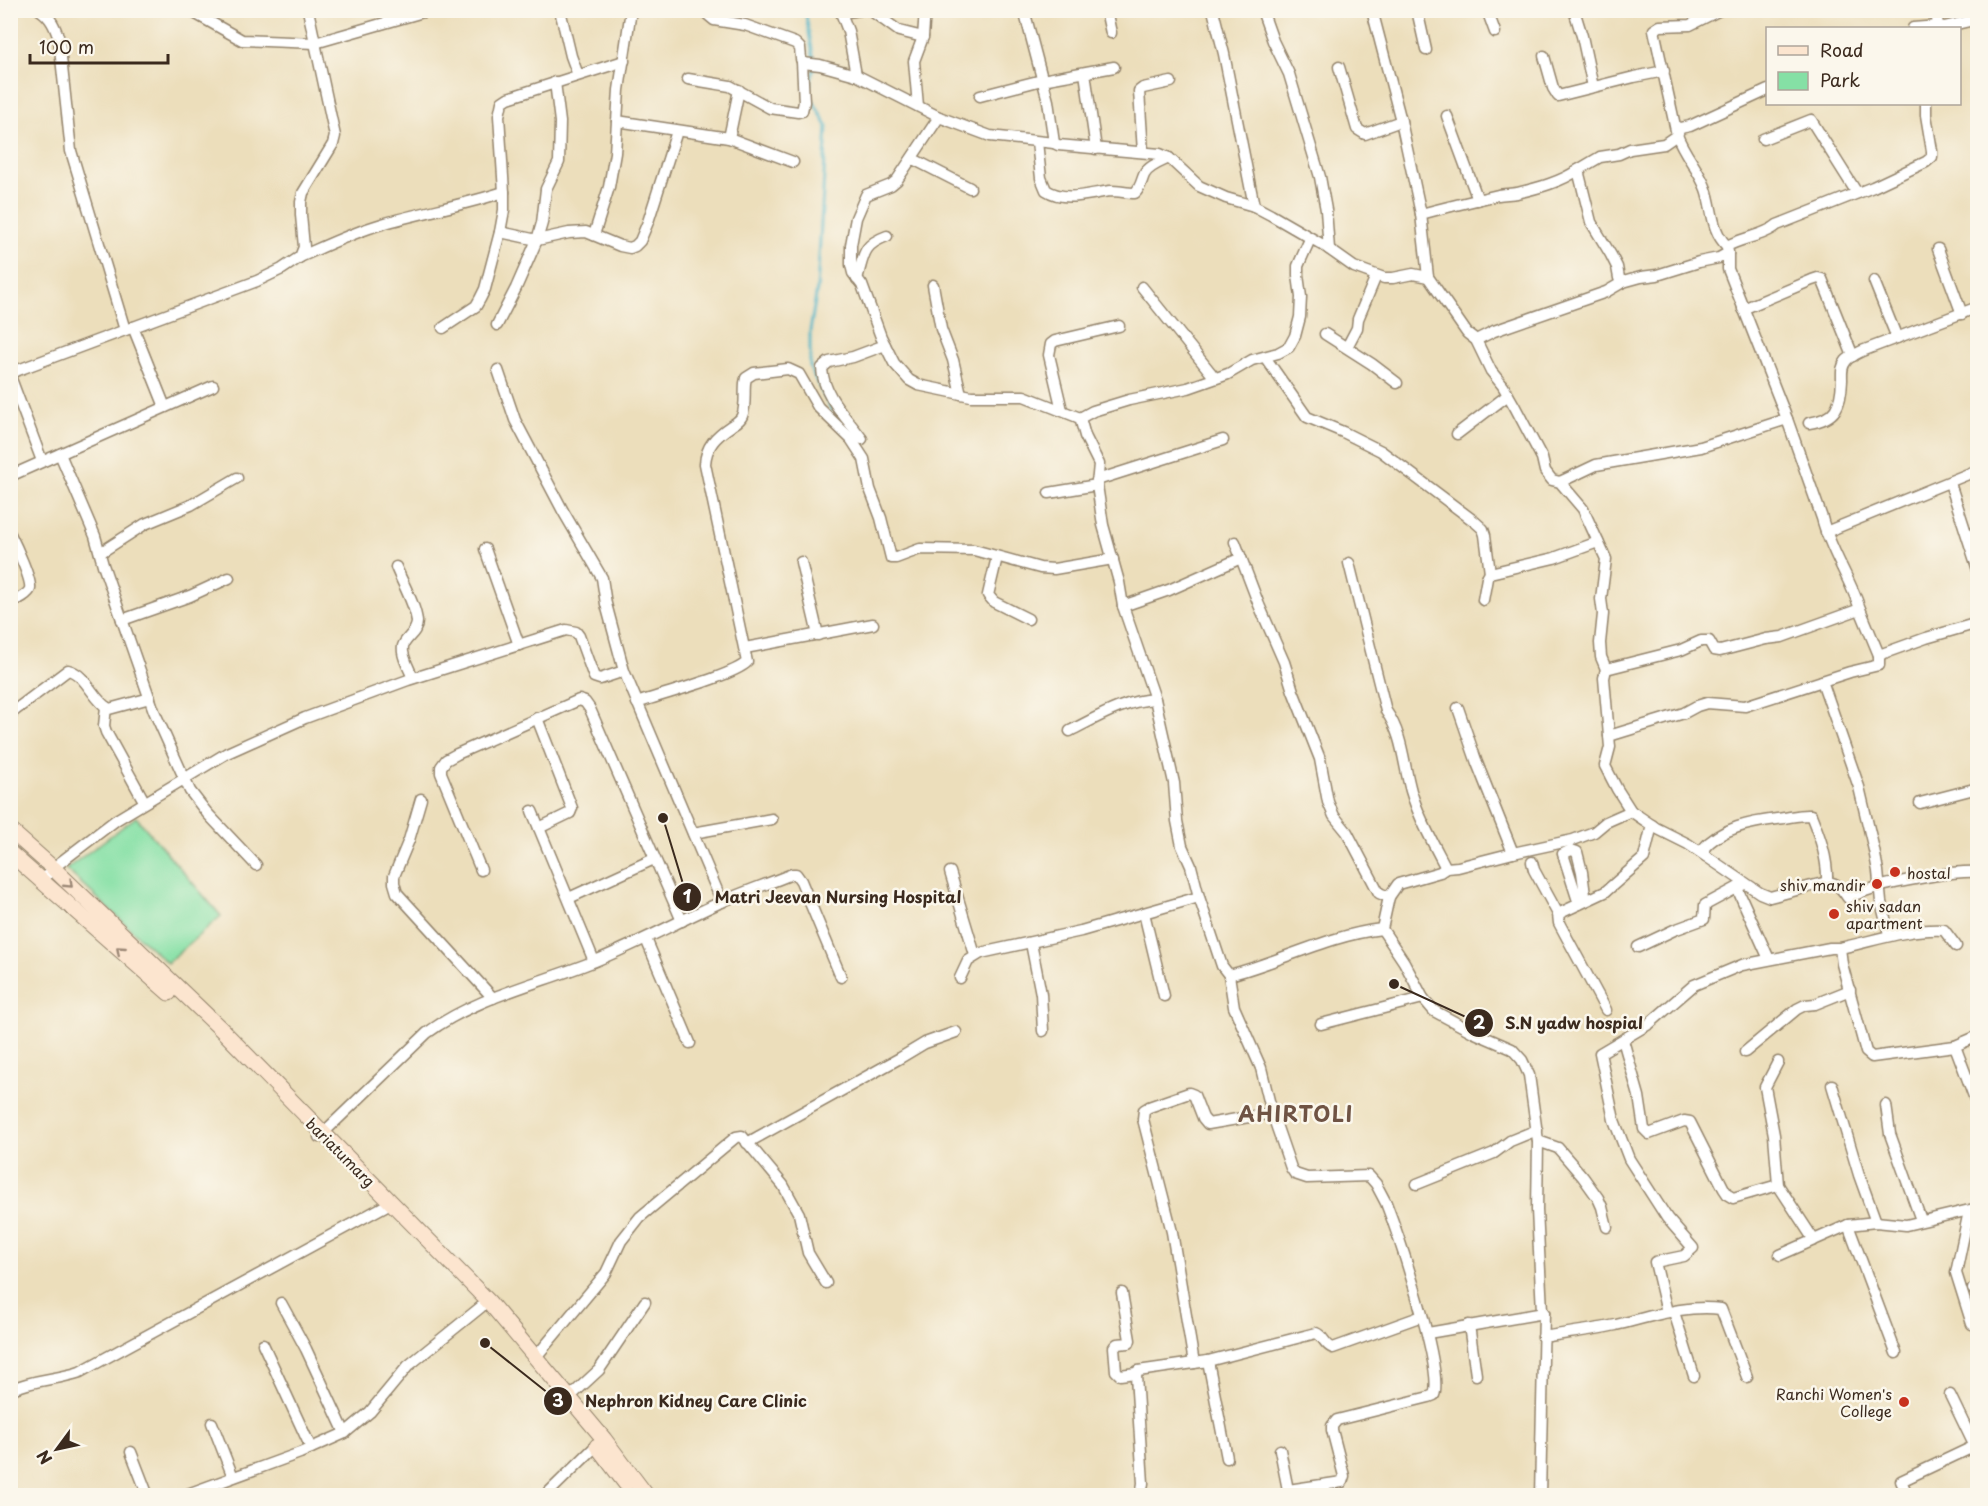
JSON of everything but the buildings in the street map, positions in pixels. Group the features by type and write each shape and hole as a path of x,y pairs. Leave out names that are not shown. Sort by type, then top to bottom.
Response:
{"main road":[{"name":"bariatumarg","path":"10,830 53,868 223,1031 619,1458 646,1496"},
{"name":"bariatumarg","path":"10,853 218,1036 489,1302 535,1358 596,1446 636,1496"}],"street":[{"path":"189,10 242,40 315,43 430,10"},
{"path":"300,256 304,247 301,208 303,193 333,144 335,136 308,10"},
{"path":"560,10 578,75"},
{"path":"594,235 609,187 615,153 631,10"},
{"path":"688,79 730,86 770,108 802,111 804,62 800,48 795,43 745,25 714,20 708,15 708,10"},
{"path":"856,75 848,31 841,12 860,10"},
{"path":"870,10 899,32 923,36"},
{"path":"918,105 914,61 923,36 925,10"},
{"path":"1024,10 1048,101 1054,143"},
{"path":"1106,10 1111,33"},
{"path":"1212,10 1224,54 1254,206"},
{"path":"1262,10 1273,41 1289,74 1320,177 1326,210 1329,249"},
{"path":"1372,10 1401,122 1421,214 1428,277 1467,333 1476,340 1491,371 1508,394 1542,458 1545,471 1552,480 1560,482 1583,509 1606,559 1601,599 1603,614 1600,643 1601,657 1606,669 1604,678 1610,747 1605,766 1631,811 1706,856 1741,886 1770,897 1827,882 1840,887 1848,898 1879,886 1959,871 1977,872"},
{"path":"1417,10 1426,50"},
{"path":"1487,10 1495,32"},
{"path":"1574,10 1593,87"},
{"path":"1609,736 1684,713 1707,703 1745,706 1880,665 1879,655 1855,595 1826,532 1787,419 1728,269 1727,250 1714,224 1706,190 1677,135 1654,30 1660,26 1690,25 1719,10"},
{"path":"1936,10 1938,27 1977,19"},
{"path":"44,12 55,25 59,39 67,123 74,167 129,328 165,406"},
{"path":"1544,56 1553,88 1558,96 1664,71"},
{"path":"443,328 471,310 480,299 500,232 504,192 500,106 508,98 624,62"},
{"path":"804,62 856,75 939,117 990,136 1160,154 1169,158 1199,186 1226,198 1254,206 1329,249 1354,267 1376,276 1393,278 1413,274 1428,277"},
{"path":"980,96 1042,80 1114,67"},
{"path":"1339,67 1357,129 1365,134 1401,122"},
{"path":"1085,73 1096,149"},
{"path":"497,325 537,240 542,223 546,189 559,162 560,122 555,82"},
{"path":"1143,152 1139,91 1143,88 1171,82"},
{"path":"729,138 739,90"},
{"path":"1421,214 1521,192 1568,177 1600,157 1619,154 1630,149 1664,144 1677,135 1680,128 1690,126 1766,90"},
{"path":"1476,340 1494,331 1606,292 1623,282 1719,258 1727,250 1761,232 1771,231 1777,225 1926,162 1932,157 1926,105"},
{"path":"1447,116 1478,200"},
{"path":"939,117 897,180 891,185 866,195 856,218 850,258 853,273 862,285 885,345 894,363 909,380 918,385 971,396 1024,396 1080,418"},
{"path":"1763,140 1811,120 1857,193"},
{"path":"617,121 729,138 794,162"},
{"path":"500,232 537,240 578,232 594,235 630,248 635,246 640,241 648,222 677,131"},
{"path":"1037,142 1041,175 1048,192 1067,197 1113,191 1135,192 1140,188 1144,176 1154,166 1169,158"},
{"path":"913,159 970,188"},
{"path":"1578,170 1591,222 1611,255 1619,278 1623,282"},
{"path":"42,461 10,374 257,281 282,269 300,256 353,234 504,192"},
{"path":"857,279 864,253 869,244 873,240 887,236"},
{"path":"1080,418 1093,411 1123,402 1188,388 1228,374 1252,360 1289,347 1295,336 1301,307 1298,266 1310,239"},
{"path":"1938,249 1962,314"},
{"path":"1347,347 1357,328 1358,319 1376,276"},
{"path":"1743,309 1818,278 1822,279 1853,356"},
{"path":"1874,281 1898,338"},
{"path":"933,285 941,329 953,360 961,394"},
{"path":"1142,287 1215,378"},
{"path":"1809,423 1821,421 1836,411 1841,394 1842,368 1847,359 1977,307"},
{"path":"1062,410 1049,355 1051,344 1055,341 1119,326"},
{"path":"1325,334 1397,383"},
{"path":"862,439 832,398 825,384 822,368 829,362 853,357 885,345"},
{"path":"1265,357 1307,417 1343,432 1381,452 1483,529 1490,573 1483,600"},
{"path":"498,370 514,420 602,579 606,604 624,671 722,902"},
{"path":"637,703 742,666 747,662 712,505 705,457 716,438 743,415 746,378 754,373 794,370 799,374 818,407 856,446 868,468 870,489 881,518 891,558 926,548 974,550 1040,568 1054,569 1113,559"},
{"path":"10,476 213,386"},
{"path":"1457,434 1508,394"},
{"path":"1080,418 1085,436 1099,464 1097,482 1104,532 1113,559 1123,606 1155,699 1174,783 1177,821 1182,846 1191,866 1222,966 1229,975 1234,1006 1261,1068 1272,1113 1291,1167 1295,1174 1307,1178 1363,1175 1369,1176 1376,1184 1391,1215 1428,1333 1436,1383 1434,1395 1337,1420 1332,1426 1344,1476 1342,1482 1289,1493 1280,1450"},
{"path":"1560,482 1596,465 1701,447 1787,419"},
{"path":"1049,493 1097,482 1223,440"},
{"path":"60,454 95,536 102,565 150,698 190,791 199,804 255,865"},
{"path":"1826,532 1977,470"},
{"path":"100,553 145,524 191,505 237,478"},
{"path":"1950,483 1977,570"},
{"path":"10,534 24,565 30,588 28,592 10,603"},
{"path":"1235,542 1284,662 1295,697 1320,759 1328,802 1334,816 1347,832 1379,893 1389,897"},
{"path":"1490,573 1554,558 1598,542"},
{"path":"485,549 519,645"},
{"path":"997,557 988,595 994,602 1028,619"},
{"path":"1123,606 1169,590 1241,558"},
{"path":"801,562 818,635"},
{"path":"1349,563 1386,711 1398,731 1417,808 1446,868"},
{"path":"396,567 417,622 414,633 403,647 403,653 413,678"},
{"path":"122,620 190,596 229,578"},
{"path":"1606,669 1681,650 1701,641 1709,642 1714,650 1720,651 1782,637 1860,609"},
{"path":"1879,655 1977,623"},
{"path":"745,648 873,624"},
{"path":"42,881 53,868 116,820 227,753 295,723 413,678 566,630 576,632 594,677 600,679 624,671"},
{"path":"10,714 68,670 78,675 106,707 112,709 150,698"},
{"path":"1822,681 1859,787 1874,850 1881,902 1889,934"},
{"path":"1070,731 1121,705 1155,699"},
{"path":"481,870 441,773 441,767 446,760 457,753 579,700 585,702 590,709 682,921"},
{"path":"106,707 104,726 106,732 144,801"},
{"path":"1458,708 1513,853"},
{"path":"537,718 572,808 570,813 539,828"},
{"path":"1920,803 1977,788"},
{"path":"421,799 393,883 397,893 493,998"},
{"path":"1540,1496 1544,1313 1538,1251 1538,1136 1529,1075 1522,1060 1512,1049 1475,1033 1434,1011 1423,998 1404,962 1382,930 1389,897 1398,884 1440,872 1446,868 1573,840 1594,832 1605,822 1631,811"},
{"path":"532,812 594,961"},
{"path":"1706,856 1703,849 1706,846 1724,834 1748,823 1801,814 1811,815 1823,848 1827,882"},
{"path":"693,833 772,819"},
{"path":"1558,914 1605,892 1644,858 1652,825"},
{"path":"569,898 654,859"},
{"path":"1532,862 1558,914 1559,923 1606,1010"},
{"path":"950,872 975,956"},
{"path":"320,1136 427,1033 446,1019 493,998 594,961 722,902 792,874 796,874 801,881 841,977"},
{"path":"1638,947 1674,930 1704,920 1705,904 1741,886"},
{"path":"1741,886 1769,959"},
{"path":"960,978 969,961 975,956 1081,931 1199,897"},
{"path":"1144,913 1164,996"},
{"path":"1694,1376 1655,1262 1683,1256 1693,1248 1667,1218 1629,1159 1620,1140 1608,1098 1599,1053 1649,1024 1694,985 1742,965 1840,948 1889,934 1933,929 1944,930 1956,946"},
{"path":"1229,975 1366,931 1382,930"},
{"path":"646,939 690,1043"},
{"path":"1031,943 1041,994 1042,1031"},
{"path":"1840,948 1842,964 1866,1052 1872,1057 1955,1046 1977,1036"},
{"path":"1745,1052 1802,1006 1815,1004 1850,990"},
{"path":"1321,1024 1423,998"},
{"path":"747,1143 925,1043 956,1032"},
{"path":"1623,1040 1637,1088 1644,1129 1649,1134 1684,1121 1690,1122 1724,1189 1733,1198 1778,1185"},
{"path":"1955,1046 1977,1107"},
{"path":"1778,1062 1765,1087 1774,1135 1778,1185 1814,1240"},
{"path":"1832,1085 1859,1176 1876,1222"},
{"path":"1194,1363 1172,1232 1143,1119 1144,1110 1189,1093 1194,1095 1203,1118 1208,1124 1272,1113"},
{"path":"1886,1105 1890,1134 1921,1220"},
{"path":"535,1358 606,1273 621,1241 640,1217 736,1137 742,1136 783,1185 799,1214 808,1253 826,1283"},
{"path":"1417,1184 1494,1152 1510,1141 1538,1136 1558,1148 1583,1177 1598,1198 1607,1227"},
{"path":"10,1390 25,1383 53,1380 80,1372 385,1206"},
{"path":"1780,1255 1848,1225 1876,1222 1906,1225 1973,1210 1956,1273 1972,1324"},
{"path":"1848,1225 1896,1353"},
{"path":"1122,1293 1130,1340 1127,1344 1117,1344 1114,1347 1116,1371 1120,1375 1208,1361 1316,1333 1329,1347 1337,1347 1422,1316"},
{"path":"565,1401 599,1370 645,1302"},
{"path":"281,1303 306,1349 345,1433"},
{"path":"1543,1336 1707,1307 1721,1310 1746,1377"},
{"path":"182,1496 345,1433 370,1412 408,1366 481,1308"},
{"path":"1428,1333 1544,1313"},
{"path":"1469,1325 1476,1375"},
{"path":"263,1344 311,1448"},
{"path":"1208,1361 1227,1458"},
{"path":"1136,1373 1143,1483 1141,1496"},
{"path":"1908,1496 1901,1480 1976,1449 1950,1395"},
{"path":"212,1422 233,1477"},
{"path":"545,1496 596,1446"},
{"path":"131,1452 148,1496"}],"green space":[{"path":"136,817 221,916 167,963 66,869"}],"waterway":[{"path":"805,10 814,61"},
{"path":"814,68 808,92 827,126 817,289 810,331 810,368 832,411"}],"place":[{"name":"Matri Jeevan Nursing Hospital","path":"663,818"},
{"name":"hostal","path":"1895,872"},
{"name":"shiv mandir","path":"1877,884"},
{"name":"shiv sadan apartment","path":"1834,914"},
{"name":"S.N yadw hospial","path":"1394,984"},
{"name":"Nephron Kidney Care Clinic","path":"485,1343"},
{"name":"Ranchi Women's College","path":"1904,1402"}],"district":[{"name":"AHIRTOLI","path":"1296,1113"}]}
